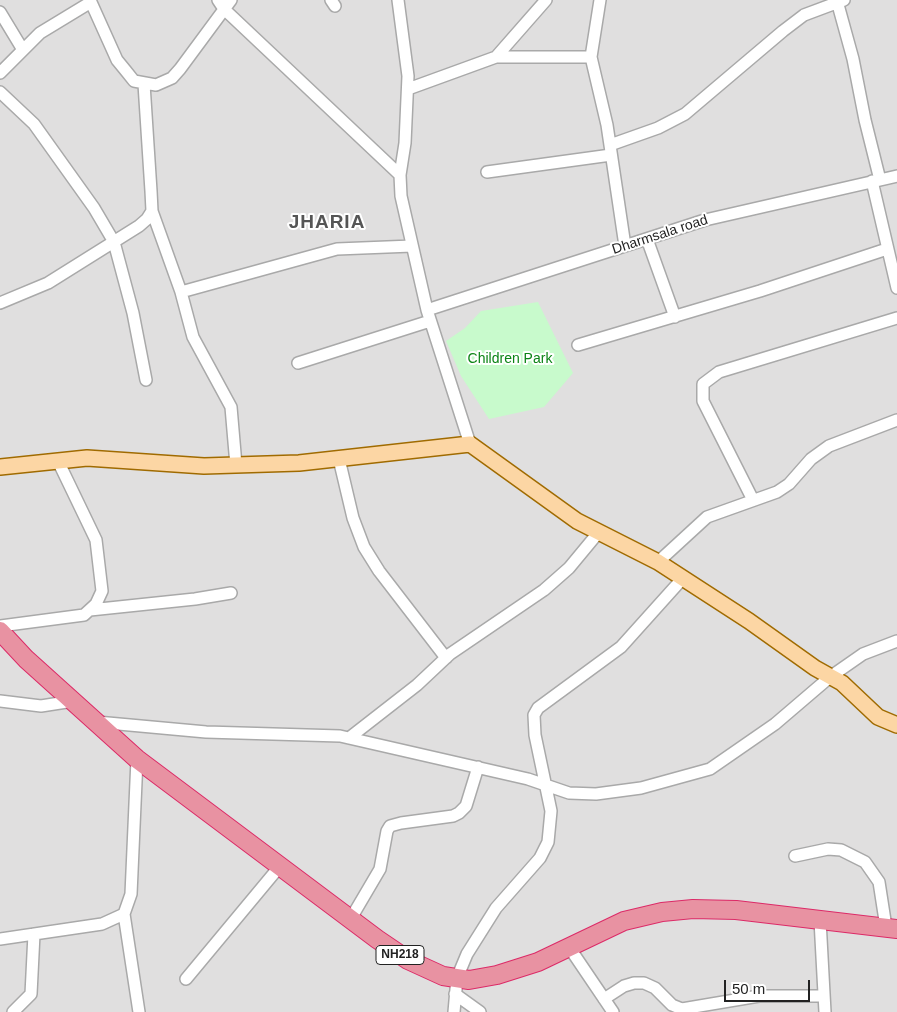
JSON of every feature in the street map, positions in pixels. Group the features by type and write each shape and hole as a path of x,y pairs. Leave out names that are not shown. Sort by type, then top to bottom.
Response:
{"highway":[{"name":"NH218","path":"0,631 26,659 137,759 350,920 408,960 443,976 456,986 469,980 497,975 538,962 624,921 662,912 693,909 736,910 891,928"}],"main road":[{"path":"0,467 88,458 204,466 236,465 339,459 470,444 577,522 658,562 854,692 878,717 897,725"}],"street":[{"path":"398,0 407,67 408,90 405,143 400,175 401,196 429,316 470,444"},
{"path":"496,57 546,0"},
{"path":"600,0 591,57 611,150 625,246"},
{"path":"0,73 40,33 91,1 118,60 134,81 156,85 172,78 225,3 400,175"},
{"path":"487,172 611,150 658,128 684,114 783,30 804,15 833,2 853,59 897,288"},
{"path":"0,12 23,50"},
{"path":"408,90 496,57 591,57"},
{"path":"144,84 149,130 152,211 181,292 193,337 231,407 236,465"},
{"path":"0,92 34,124 94,208 114,242 132,312 146,380"},
{"name":"Dharmsala road","path":"298,363 625,246 704,220 897,176"},
{"path":"0,303 48,283 139,226 152,211"},
{"path":"647,239 675,317"},
{"path":"181,292 337,249 412,246"},
{"path":"578,345 675,317 888,249"},
{"path":"753,500 702,401 703,384 719,372 897,318"},
{"path":"658,562 707,517 777,492 789,484 811,459 829,446 897,420"},
{"path":"339,459 353,518 364,547 379,571 446,658"},
{"path":"58,461 92,527 99,554 102,591 90,610"},
{"path":"349,738 417,685 446,658 544,590 569,568 598,533"},
{"path":"454,1012 456,986 466,954 496,908 545,850 551,825 551,811 544,784 534,715 538,708 621,648 683,578"},
{"path":"0,626 73,618 90,610 195,599 231,593"},
{"path":"96,722 206,732 315,734 349,738 478,766 569,792 596,794 641,788 710,769 775,724 830,677 863,654 897,641"},
{"path":"0,702 41,706 73,702"},
{"path":"137,759 131,894 124,914 139,1012"},
{"path":"350,920 380,869 387,832 390,826 453,816 459,813 466,806 478,766"},
{"path":"795,856 828,849 841,850 865,862 879,882 891,928"},
{"path":"186,979 280,866"},
{"path":"0,939 102,924 124,914"},
{"path":"820,920 825,1012"},
{"path":"12,1012 31,994 34,934"},
{"path":"569,947 613,1012"},
{"path":"604,999 624,986 634,983 644,983 655,988 672,1005 682,1009 758,996 824,996"},
{"path":"456,986 480,1012"}],"shaded area":[{"path":"0,0 897,0 897,1012 0,1012"}],"green space":[{"name":"Children Park","path":"538,302 573,373 544,407 489,419 461,376 446,341 465,328 481,311"}],"district":[{"name":"JHARIA","path":"327,223"}]}
